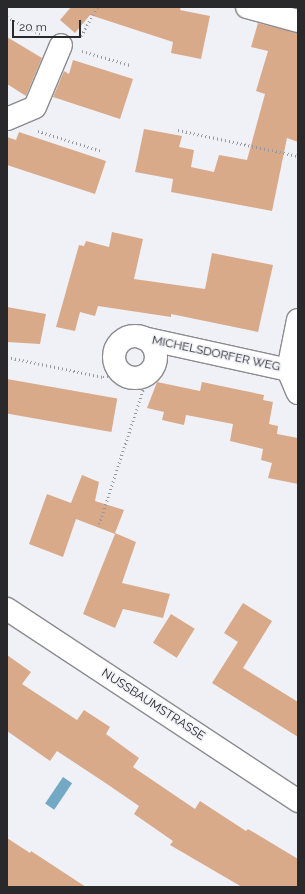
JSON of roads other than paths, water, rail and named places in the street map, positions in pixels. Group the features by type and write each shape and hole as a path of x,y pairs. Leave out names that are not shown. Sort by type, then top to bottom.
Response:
{"street":[{"path":"247,7 298,21"},
{"path":"13,117 35,107 68,47"},
{"path":"288,370 298,320"},
{"path":"143,338 155,352 155,364 139,376 118,370 115,350 124,340 143,338"},
{"name":"MICHELSDORFER WEG","path":"143,338 288,370 298,393"},
{"name":"NUSSBAUMSTRASSE","path":"7,609 298,801"}],"water":[{"path":"63,777 72,783 54,810 45,804"}]}
